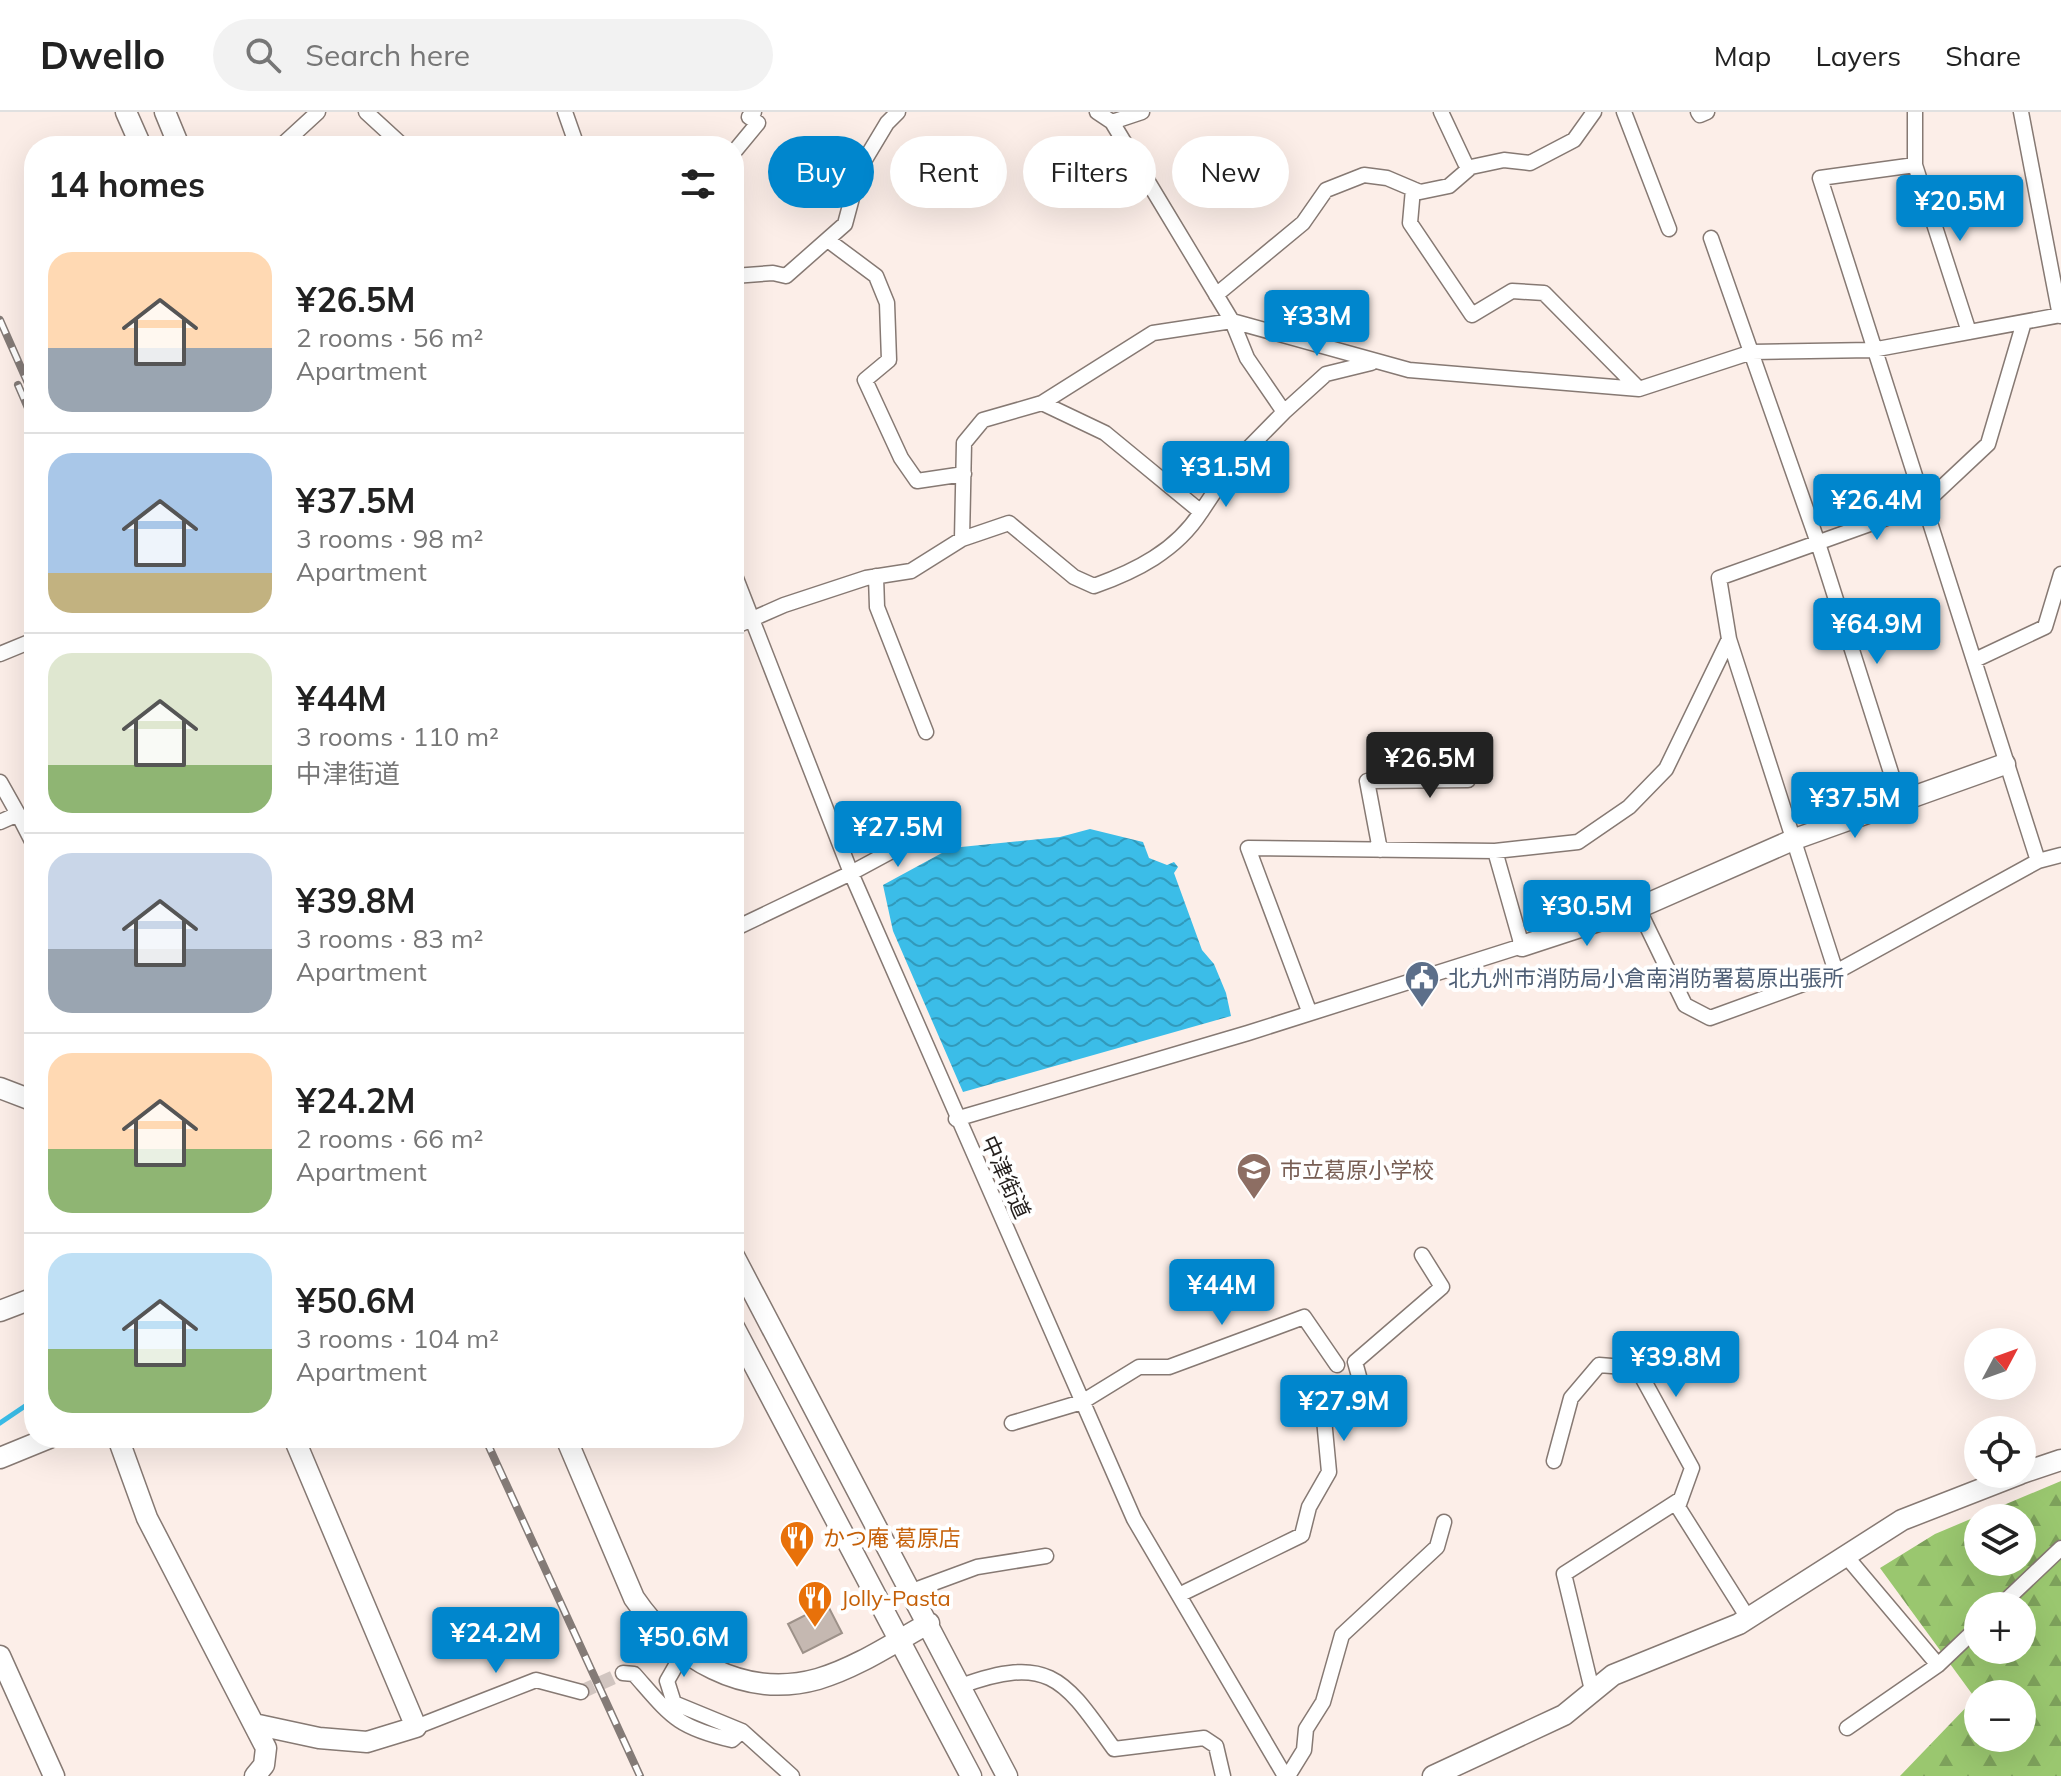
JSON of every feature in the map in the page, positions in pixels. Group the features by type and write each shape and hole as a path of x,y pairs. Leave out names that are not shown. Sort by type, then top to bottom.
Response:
{"street":[{"path":"126,112 137,136"},
{"path":"165,112 175,136"},
{"path":"292,136 318,112"},
{"path":"366,112 392,136"},
{"path":"565,112 573,136"},
{"path":"744,140 758,123 749,117 754,112"},
{"path":"744,275 773,273 786,276 829,241 845,224 860,168 887,123 898,112"},
{"path":"1097,112 1112,122 1232,321 1247,358 1284,412"},
{"path":"1112,122 1142,112"},
{"path":"1441,112 1465,163"},
{"path":"1216,295 1303,223 1326,190 1364,175 1387,178 1420,192 1449,186 1471,167 1504,160 1530,163 1574,140 1594,112"},
{"path":"1624,112 1669,229"},
{"path":"1698,112 1700,115 1707,112"},
{"path":"1915,112 1915,165 1969,332"},
{"path":"962,539 964,443 983,420 1042,403 1153,333 1232,321 1409,370 1639,389 1752,352 1872,350 2060,316 2021,112"},
{"path":"1915,165 1820,178 1872,350 2038,861"},
{"path":"1413,189 1410,223 1472,315 1512,291 1544,293 1639,389"},
{"path":"1711,238 1818,543 1900,801"},
{"path":"829,241 876,276 887,303 889,360 865,380 901,458 917,481 964,474"},
{"path":"1836,972 1729,639 1719,578 1923,505 1988,444 2024,322"},
{"path":"744,622 784,605 876,576 911,571 962,539 1009,523 1074,577 1094,586 1149,564 1192,527 1233,464 1326,374 1379,362"},
{"path":"1042,403 1105,433 1201,512"},
{"path":"1975,660 2045,627 2061,574"},
{"path":"876,576 877,607 926,732"},
{"name":"中津街道","path":"744,600 851,873 956,1119 1134,1519 1286,1776"},
{"path":"1309,1011 1248,848 1495,851 1578,842 1629,807 1666,769 1729,639"},
{"path":"0,654 24,644"},
{"path":"1380,850 1367,781 1468,780 1465,763"},
{"path":"956,1119 1248,1033 1638,908 1795,839 2005,764"},
{"path":"0,782 24,826"},
{"path":"0,822 18,814"},
{"path":"744,924 851,873 927,832"},
{"path":"1495,851 1522,946"},
{"path":"1638,908 1685,1005 1710,1018 1836,972 2038,861 2061,855"},
{"path":"0,1088 24,1097"},
{"path":"1179,1595 1302,1535 1309,1507 1329,1472 1324,1419 1335,1401 1360,1380 1355,1362 1442,1287 1422,1255"},
{"path":"744,1275 1007,1776"},
{"path":"0,1311 24,1302"},
{"path":"1012,1423 1082,1402 1139,1367 1169,1367 1304,1317 1337,1365"},
{"path":"744,1346 971,1776"},
{"path":"1554,1461 1571,1398 1599,1365 1637,1368 1692,1468 1678,1507 1748,1618"},
{"path":"0,1458 24,1448"},
{"path":"122,1448 147,1518 266,1748 266,1758 255,1776"},
{"path":"298,1448 416,1727"},
{"path":"570,1448 634,1598 650,1621 683,1653 713,1670 745,1682 781,1685 817,1679 861,1662 929,1623"},
{"path":"2036,1469 2061,1460"},
{"path":"1433,1776 1564,1715 1613,1675 1748,1618 1902,1520 1985,1488"},
{"path":"1592,1690 1564,1574 1681,1499"},
{"path":"1286,1776 1304,1750 1306,1729 1323,1702 1342,1635 1437,1547 1444,1522"},
{"path":"2015,1592 2061,1548"},
{"path":"912,1591 977,1567 1046,1556"},
{"path":"1846,1556 1938,1665"},
{"path":"1847,1728 1938,1665 1964,1640"},
{"path":"683,1653 667,1681 674,1703 742,1731 792,1776"},
{"path":"0,1656 54,1776"},
{"path":"623,1673 634,1674 664,1710 694,1731 732,1740 742,1731"},
{"path":"961,1686 990,1675 1037,1673 1070,1689 1114,1749 1204,1738 1216,1746 1223,1776"},
{"path":"254,1724 319,1738 367,1742 416,1727 536,1680 581,1692"}],"green space":[{"path":"2061,1481 2061,1776 1900,1776 1964,1709 1964,1752 2036,1752 2036,1680 1964,1680 1964,1683 1880,1568 1935,1534 1964,1522 1964,1576 2036,1576 2036,1504 2006,1504"}],"water":[{"path":"1090,829 1143,842 1149,858 1167,865 1174,862 1178,867 1174,873 1202,950 1214,964 1226,993 1231,1016 963,1092 893,931 883,885 951,848 1060,837"}],"building":[{"name":"Jolly-Pasta","path":"827,1604 842,1633 803,1653 788,1624"}],"waterway":[{"path":"0,1423 24,1407"}],"tunnel":[{"path":"581,1692 623,1673"}],"railway":[{"path":"0,320 24,374"},
{"path":"18,385 24,399"},
{"path":"490,1448 640,1776"}],"place":[{"name":"北九州市消防局小倉南消防署葛原出張所","path":"1422,1009"},
{"name":"市立葛原小学校","path":"1254,1201"},
{"name":"かつ庵 葛原店","path":"797,1569"},
{"name":"Jolly-Pasta","path":"815,1629"}]}
